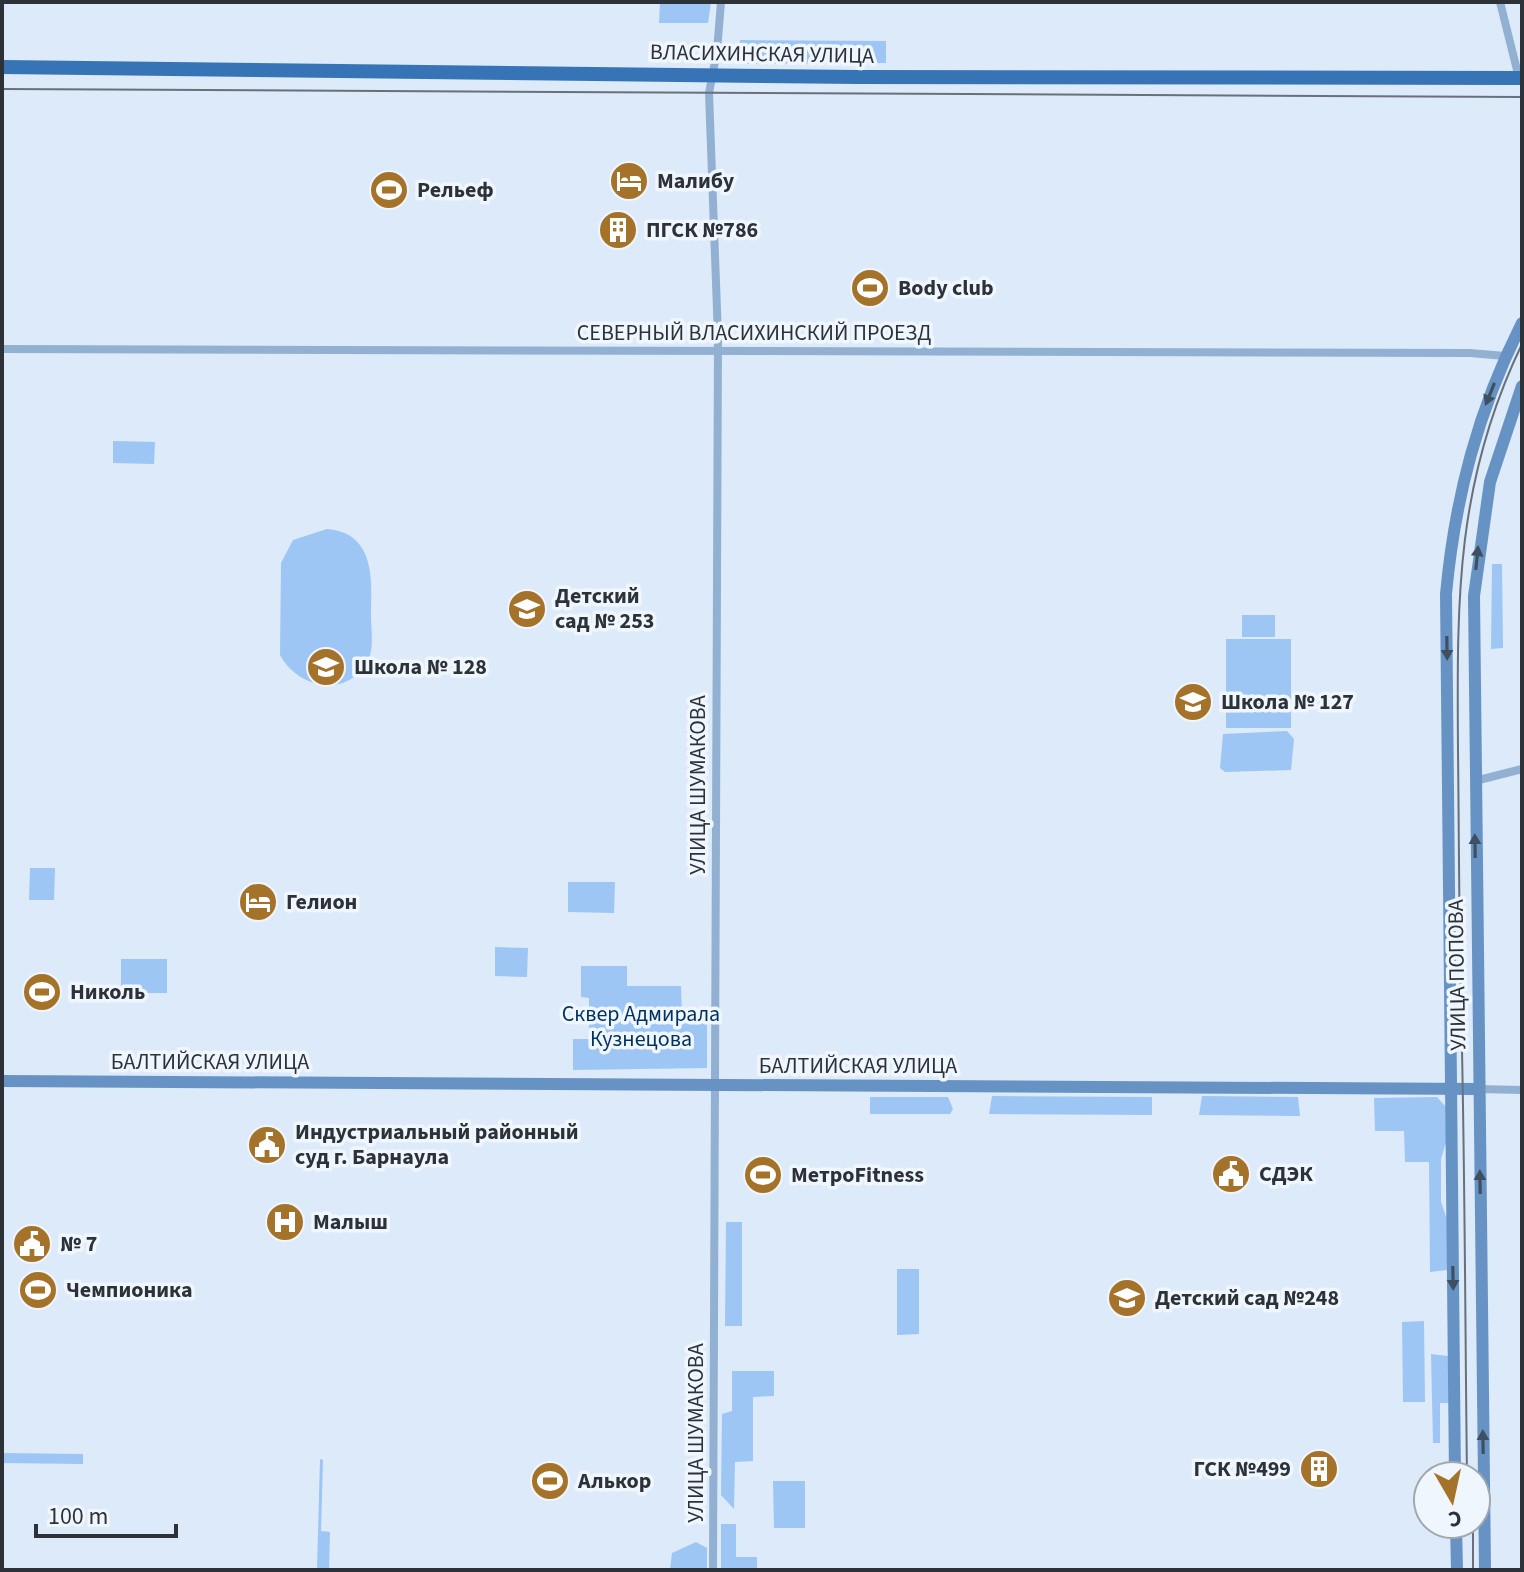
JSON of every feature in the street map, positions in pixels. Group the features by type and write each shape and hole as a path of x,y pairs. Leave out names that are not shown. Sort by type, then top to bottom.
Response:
{"highway":[{"name":"ВЛАСИХИНСКАЯ УЛИЦА","path":"2,67 713,75 1521,78"}],"main road":[{"name":"УЛИЦА ПОПОВА","path":"1455,1460 1446,594 1455,513 1476,428 1522,323"},
{"name":"УЛИЦА ПОПОВА","path":"1485,1570 1474,781 1477,560 1490,482 1522,386"},
{"path":"1450,1009 1478,1008"},
{"name":"БАЛТИЙСКАЯ УЛИЦА","path":"2,1081 1478,1089"},
{"path":"1456,1540 1457,1570"}],"street":[{"name":"УЛИЦА ШУМАКОВА","path":"713,1570 717,351 709,93 721,2"},
{"path":"1500,2 1521,78"},
{"name":"СЕВЕРНЫЙ ВЛАСИХИНСКИЙ ПРОЕЗД","path":"2,349 1470,353 1505,356"},
{"path":"1474,781 1522,769"},
{"name":"БАЛТИЙСКАЯ УЛИЦА","path":"1478,1089 1522,1090"}],"green space":[{"path":"660,2 711,2 708,23 659,23"},
{"path":"740,40 886,41 886,63 740,64"},
{"path":"113,441 155,442 154,464 113,463"},
{"path":"327,529 343,532 354,539 367,560 372,643 369,658 350,680 324,685 299,676 280,655 281,563 293,540"},
{"path":"1492,564 1502,564 1503,648 1491,649"},
{"path":"1242,615 1275,615 1275,637 1242,637"},
{"path":"1226,639 1291,639 1291,728 1226,728"},
{"path":"1287,731 1294,739 1291,770 1225,772 1220,768 1223,734"},
{"path":"30,868 55,868 54,900 29,900"},
{"path":"568,882 615,882 614,913 568,912"},
{"path":"495,947 528,948 527,977 495,976"},
{"path":"121,959 167,959 167,993 121,993"},
{"name":"Сквер Адмирала Кузнецова","path":"581,966 627,966 627,986 681,986 682,1017 707,1017 707,1068 573,1070 573,1039 589,1039 589,998 581,997"},
{"path":"992,1096 1152,1097 1152,1115 989,1114"},
{"path":"1202,1096 1298,1097 1300,1116 1199,1115"},
{"path":"870,1097 948,1097 953,1109 950,1114 870,1114"},
{"path":"1437,1097 1446,1107 1447,1139 1441,1159 1441,1202 1448,1222 1447,1270 1430,1272 1429,1162 1405,1162 1404,1131 1375,1131 1374,1098"},
{"path":"726,1222 742,1222 742,1326 725,1326"},
{"path":"897,1269 919,1269 919,1334 897,1335"},
{"path":"1424,1321 1425,1402 1403,1402 1402,1322"},
{"path":"1431,1354 1448,1356 1450,1403 1440,1403 1440,1443 1433,1443"},
{"path":"732,1371 774,1371 774,1396 753,1397 753,1461 735,1462 734,1509 721,1495 722,1414 732,1411"},
{"path":"2,1453 83,1454 83,1464 2,1463"},
{"path":"320,1459 323,1460 321,1531 330,1532 329,1570 317,1570"},
{"path":"773,1481 805,1481 805,1528 774,1528"},
{"path":"721,1524 736,1524 736,1557 757,1557 757,1570 721,1570"},
{"path":"696,1542 707,1548 707,1570 670,1570 672,1553"}],"tram line":[{"path":"2,89 1522,97"},
{"path":"1467,1460 1458,751 1460,593 1464,543 1484,445 1500,395 1522,344"},
{"path":"1473,1540 1473,1570"}],"place":[{"name":"Малибу","path":"629,181"},
{"name":"Рельеф","path":"389,190"},
{"name":"ПГСК №786","path":"618,230"},
{"name":"Body club","path":"870,288"},
{"name":"Детский сад № 253","path":"527,609"},
{"name":"Школа № 128","path":"326,667"},
{"name":"Школа № 127","path":"1193,702"},
{"name":"Гелион","path":"258,902"},
{"name":"Николь","path":"42,992"},
{"name":"Индустриальный районный суд г. Барнаула","path":"267,1145"},
{"name":"СДЭК","path":"1231,1174"},
{"name":"МетроFitness","path":"763,1175"},
{"name":"Малыш","path":"285,1222"},
{"name":"№ 7","path":"32,1244"},
{"name":"Чемпионика","path":"38,1290"},
{"name":"Детский сад №248","path":"1127,1298"},
{"name":"ГСК №499","path":"1319,1469"},
{"name":"Алькор","path":"550,1481"}]}
